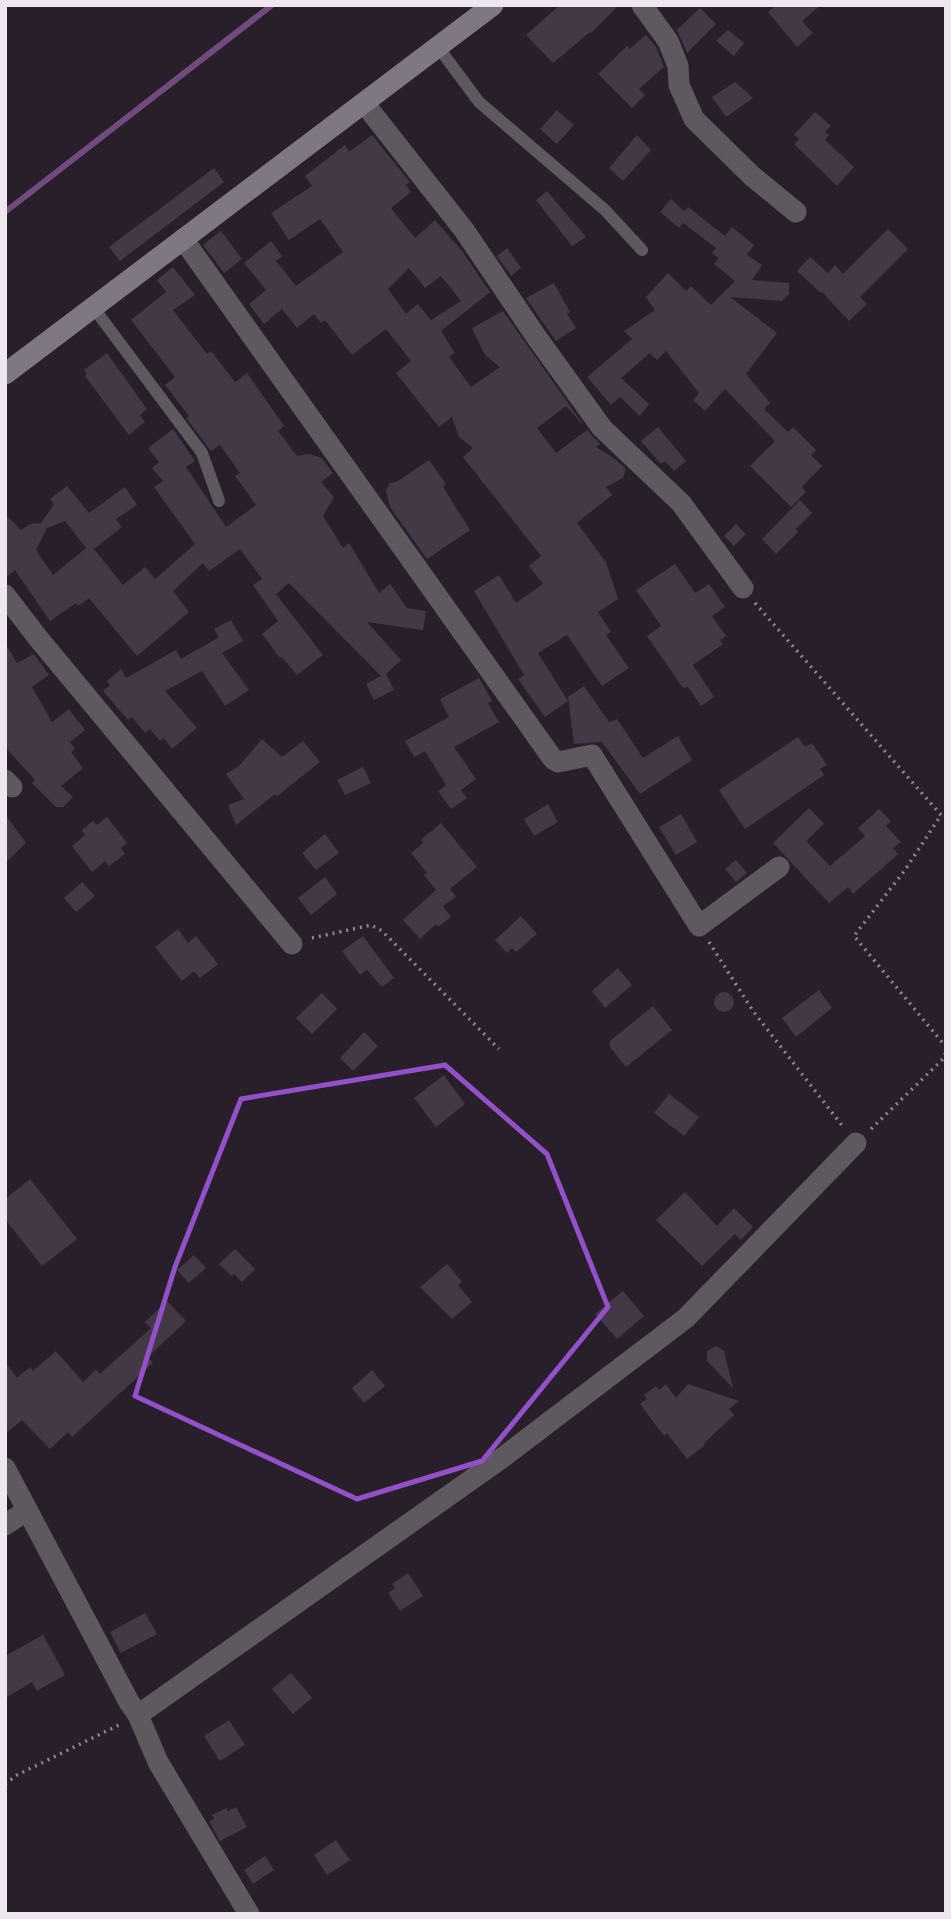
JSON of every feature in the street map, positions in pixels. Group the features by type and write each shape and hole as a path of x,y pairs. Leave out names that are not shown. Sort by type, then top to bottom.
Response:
{"main road":[{"path":"5,374 493,5"}],"street":[{"path":"642,5 668,41 678,66 679,85 694,119 752,176 796,212"},
{"path":"364,103 464,230 535,335 603,428 681,503 743,588"},
{"path":"183,239 553,759 566,762 592,755 699,926 779,867"},
{"path":"5,595 292,944"},
{"path":"138,1715 502,1458 686,1318 856,1143"},
{"path":"5,1468 138,1715 158,1762 248,1914"},
{"path":"5,1525 26,1511"}],"lane":[{"path":"438,47 479,102 605,211 642,250"},
{"path":"93,307 202,453 219,501"}],"path":[{"path":"699,926 753,1011 856,1143 944,1058 946,1049 854,936 905,870 941,815 743,588"},
{"path":"292,944 302,936 317,939 371,925 382,931 499,1049"},
{"path":"5,1784 17,1775 138,1715"}],"highlighted area":[{"path":"445,1065 547,1154 608,1307 482,1461 357,1499 135,1396 175,1267 241,1099"}],"building":[{"path":"560,5 619,5 591,33 553,63 526,35"},
{"path":"776,5 821,5 802,21 813,33 797,47 768,12"},
{"path":"700,8 716,24 687,53 677,30"},
{"path":"728,30 744,43 734,56 716,41"},
{"path":"646,35 656,47 664,67 639,89 645,95 632,108 598,74 627,46 630,49"},
{"path":"735,82 753,98 726,117 712,97"},
{"path":"557,110 574,125 557,144 540,129"},
{"path":"815,112 831,126 825,132 829,135 825,140 854,167 837,186 794,144 799,139 794,135"},
{"path":"372,135 410,182 406,185 411,192 391,208 415,238 435,220 462,251 490,292 441,331 455,353 449,357 471,387 500,367 485,355 472,328 503,311 585,427 566,406 537,428 556,453 587,430 600,444 596,447 626,469 623,478 606,487 612,495 577,523 606,562 618,599 598,612 611,632 606,635 629,668 602,686 567,635 538,653 568,701 545,717 518,679 524,675 474,591 499,575 516,603 543,584 529,566 541,556 463,457 473,448 459,437 452,417 439,427 396,373 411,361 386,329 352,355 325,320 321,323 314,314 297,328 282,309 264,324 249,304 266,290 244,263 271,241 282,256 276,261 296,286 343,252 320,219 289,240 271,213 312,186 305,176 345,145 349,152","holes":["409,268 425,288 441,276 461,301 431,320 418,304 406,314 388,289"]},
{"path":"637,135 651,150 623,181 609,168"},
{"path":"214,168 224,182 120,261 109,247"},
{"path":"547,191 586,237 572,246 536,200"},
{"path":"671,199 684,211 688,207 725,236 732,227 754,245 747,255 762,265 752,280 789,283 789,294 782,301 730,297 777,333 746,374 770,403 764,409 788,432 793,427 816,450 811,455 822,466 802,487 806,492 791,507 750,466 775,441 725,389 705,411 693,400 699,393 666,351 657,360 650,353 621,378 649,404 640,416 620,397 611,405 587,377 632,339 624,331 655,310 646,297 668,273 686,291 691,286 711,305 735,281 714,264 719,258 712,253 716,248 683,223 679,228 660,212"},
{"path":"888,229 908,249 860,297 867,304 849,321 822,292 797,271 810,257 828,273 835,265 843,274"},
{"path":"221,231 242,259 224,273 203,245"},
{"path":"507,248 521,268 511,276 497,256"},
{"path":"173,267 195,295 173,310 207,354 211,351 235,382 247,373 284,426 278,431 297,456 309,454 322,458 333,473 321,482 334,497 323,516 343,548 349,543 379,593 390,584 407,608 426,611 423,630 367,622 401,660 386,674 394,690 374,700 366,684 381,676 289,583 276,594 323,655 297,675 262,634 278,621 253,585 262,579 240,549 209,571 203,563 173,591 189,612 137,656 89,598 78,606 76,603 50,621 15,570 5,578 5,514 21,530 30,524 41,523 54,504 50,499 67,486 89,513 125,487 137,505 116,519 122,527 94,549 123,585 145,567 155,579 195,544 154,487 163,481 152,468 159,462 148,448 173,429 195,461 186,467 226,527 256,505 235,476 240,473 220,445 211,451 186,418 189,416 165,385 175,377 131,320 166,292 157,280","holes":["65,521 86,548 53,575 36,550 47,528"]},
{"path":"554,283 576,328 556,341 526,298"},
{"path":"107,353 147,409 140,415 145,422 129,435 85,376 87,374 84,370"},
{"path":"658,427 686,461 674,471 665,461 661,464 641,441"},
{"path":"429,460 446,484 443,487 470,530 427,559 390,507 386,490 390,483 398,481"},
{"path":"800,500 812,513 776,554 762,539"},
{"path":"736,524 746,534 734,546 724,536"},
{"path":"675,564 695,593 709,584 725,607 712,616 726,636 720,640 723,644 693,665 714,697 701,706 688,687 683,688 647,636 661,626 636,590"},
{"path":"231,620 243,641 222,653 249,690 225,706 202,671 165,691 197,728 172,749 164,738 160,741 150,729 145,733 132,717 128,720 103,691 110,685 107,681 121,669 126,678 176,650 181,659 219,637 214,629"},
{"path":"5,643 17,663 34,654 49,675 32,687 52,722 69,709 85,730 70,742 75,749 71,752 83,768 61,786 73,797 63,807 56,807 32,783 35,780 5,747"},
{"path":"479,678 492,701 488,703 499,722 454,747 476,779 461,790 467,798 451,809 438,791 446,785 425,751 414,757 405,741 449,717 440,699"},
{"path":"584,686 609,722 617,719 643,758 678,736 692,760 640,794 602,742 574,744 568,697"},
{"path":"798,737 805,747 812,743 827,765 820,769 824,775 745,829 719,790"},
{"path":"262,739 282,757 303,741 320,762 236,825 228,805 244,799 226,774 239,766"},
{"path":"363,767 371,783 345,795 337,780"},
{"path":"548,804 558,822 534,836 524,819"},
{"path":"809,808 824,824 806,841 830,866 865,836 858,828 879,809 891,821 886,826 901,842 893,848 898,854 853,894 848,887 829,903 773,843"},
{"path":"5,814 26,843 5,863"},
{"path":"681,814 697,842 676,855 659,827"},
{"path":"107,817 127,843 121,848 125,854 109,866 105,861 92,872 72,846 85,835 82,830 93,821 97,825"},
{"path":"441,823 477,867 450,889 456,897 443,906 451,917 438,927 436,924 420,939 403,920 436,890 411,853 423,843 421,840"},
{"path":"325,834 339,853 316,870 302,853"},
{"path":"736,860 747,873 736,882 725,869"},
{"path":"325,877 337,894 311,915 298,898"},
{"path":"82,882 95,896 76,912 64,898"},
{"path":"521,916 537,934 516,952 512,948 507,953 495,940"},
{"path":"178,929 188,943 196,936 218,964 200,978 194,971 182,981 155,947"},
{"path":"363,936 394,978 382,987 367,970 360,975 342,951"},
{"path":"618,968 632,985 605,1008 592,991"},
{"path":"819,990 832,1008 796,1037 782,1018"},
{"path":"720,992 728,992 734,1002 728,1012 720,1012 714,1006 714,998"},
{"path":"322,993 337,1009 312,1034 296,1018"},
{"path":"653,1006 672,1030 626,1067 610,1047 610,1041"},
{"path":"364,1032 378,1046 353,1071 340,1058"},
{"path":"444,1075 465,1104 436,1127 414,1098"},
{"path":"669,1094 699,1117 684,1136 654,1113"},
{"path":"30,1179 77,1239 42,1266 5,1219 5,1199"},
{"path":"685,1192 717,1226 734,1208 753,1227 741,1240 735,1234 702,1266 656,1220"},
{"path":"235,1249 255,1269 242,1282 219,1264"},
{"path":"194,1255 206,1268 189,1283 177,1270"},
{"path":"447,1264 462,1282 458,1285 472,1302 452,1319 420,1287"},
{"path":"623,1291 644,1316 617,1339 595,1314"},
{"path":"167,1301 186,1321 148,1357 153,1363 72,1437 68,1432 50,1449 22,1420 5,1434 5,1361 17,1378 30,1367 33,1371 56,1351 83,1382 96,1370 100,1374 151,1328 145,1322"},
{"path":"716,1346 724,1351 733,1388 707,1361 707,1351"},
{"path":"372,1370 385,1386 364,1403 352,1388"},
{"path":"666,1384 676,1398 688,1384 739,1401 729,1409 734,1415 687,1459 667,1433 664,1436 640,1404 647,1399 644,1395 656,1386 659,1390"},
{"path":"408,1573 423,1596 400,1611 388,1593 395,1588 392,1584"},
{"path":"145,1613 157,1634 121,1653 110,1632"},
{"path":"43,1635 65,1675 37,1691 32,1682 5,1698 5,1656"},
{"path":"291,1673 312,1698 293,1714 272,1689"},
{"path":"229,1720 245,1745 220,1761 204,1736"},
{"path":"236,1807 247,1827 220,1841 209,1821 214,1819 212,1815 226,1808 228,1811"},
{"path":"336,1840 350,1860 327,1875 314,1855"},
{"path":"265,1856 274,1870 253,1884 244,1870"}],"waterway":[{"path":"5,212 272,5"}]}
